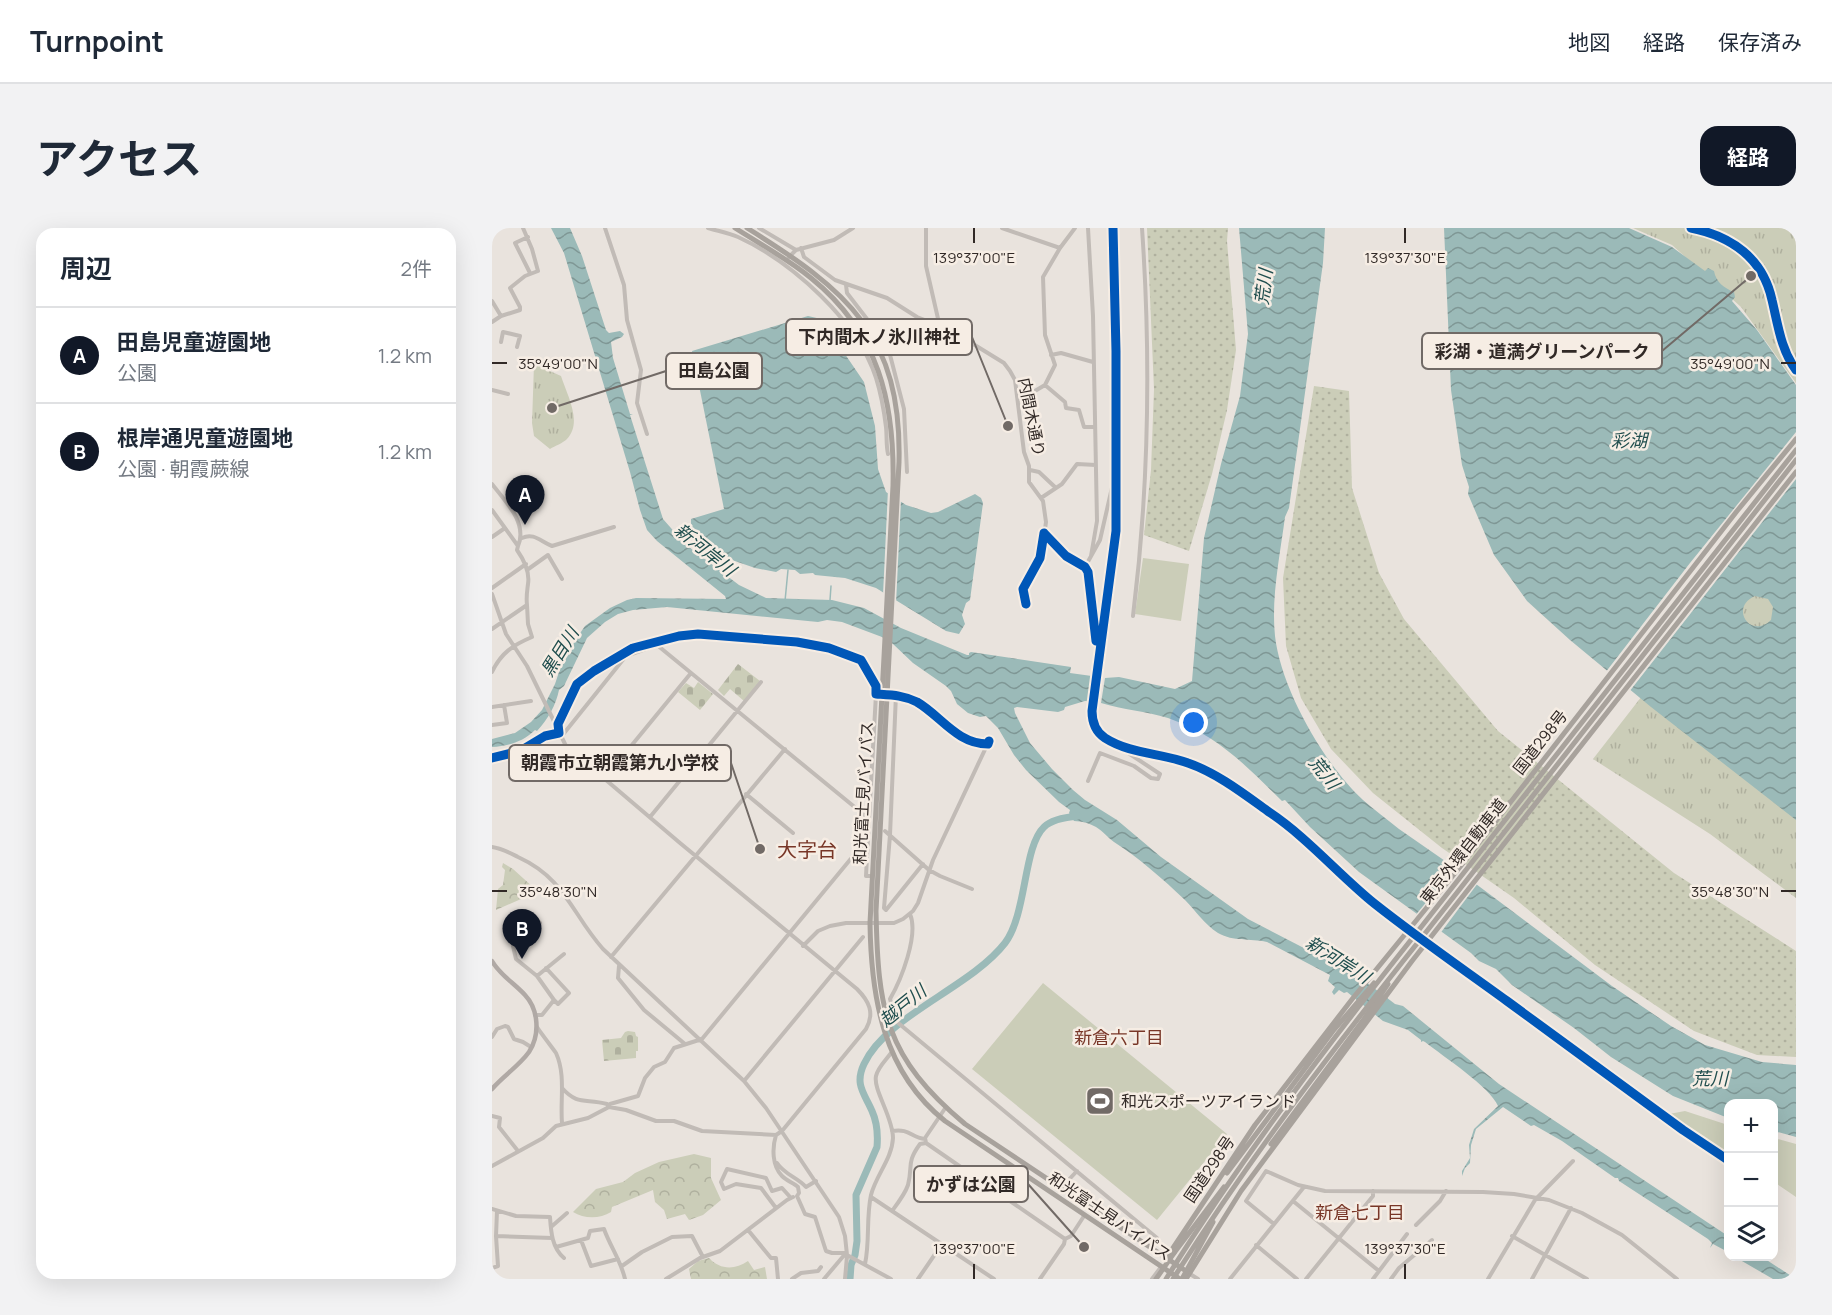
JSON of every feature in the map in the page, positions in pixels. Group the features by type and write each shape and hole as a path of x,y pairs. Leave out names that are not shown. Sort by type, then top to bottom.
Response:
{"highway":[{"name":"和光富士見バイパス","path":"735,228 789,258"},
{"name":"和光富士見バイパス","path":"747,228 789,258 812,278 836,301 857,328 874,358 890,412 895,495 873,923 879,984 895,1041 914,1073 946,1107 976,1132 1176,1265 1184,1278"},
{"name":"国道298号","path":"1161,1267 1255,1125 1796,439"},
{"name":"東京外環自動車道","path":"1166,1279 1235,1172 1274,1118 1395,960 1796,450"},
{"name":"東京外環自動車道","path":"1173,1279 1280,1119 1796,460"},
{"name":"国道298号","path":"1184,1278 1241,1191 1286,1129 1479,874 1796,471"},
{"name":"和光富士見バイパス","path":"885,676 872,876 873,979 884,1033 890,1050 914,1089 939,1117 1161,1267 1184,1278"},
{"path":"1180,1237 1186,1232 1333,1031 1395,960"},
{"path":"1241,1191 1285,1123 1353,1035 1401,963"},
{"path":"1154,1279 1235,1172"},
{"path":"1184,1278 1230,1191"},
{"path":"1167,1270 1176,1265 1215,1230"}],"main road":[{"path":"492,961 499,971 525,994 535,1015 536,1027 531,1047 524,1057 492,1089"}],"street":[{"path":"492,321 520,310 510,288 530,273 538,271 523,228"},
{"path":"605,228 624,285 627,320 641,370 637,403 647,434"},
{"path":"708,228 738,237 766,254 814,289 835,309 866,355 872,369 883,409 888,454"},
{"path":"759,228 796,250"},
{"path":"789,258 796,250 834,240 853,228"},
{"path":"926,228 926,266 939,323"},
{"path":"1002,228 1060,248"},
{"path":"1018,401 1045,385 1055,364 1045,335 1043,277 1075,228"},
{"path":"1088,228 1096,465 1096,525 1091,556"},
{"path":"1133,616 1142,541 1148,425 1147,312 1142,228"},
{"path":"528,237 515,243 530,273"},
{"path":"801,248 804,257 846,285 847,293 887,345 904,409 907,472"},
{"name":"内間木通り","path":"846,285 887,298 917,317 934,324 939,323 1005,364 1014,378 1029,482 1041,498 1046,517 1040,559 1023,589 1026,604"},
{"path":"492,301 501,316"},
{"path":"501,342 503,332 520,336 517,347"},
{"path":"1051,355 1061,353 1093,362"},
{"path":"1045,385 1065,402 1066,408 1079,410 1084,427 1094,427"},
{"path":"492,390 508,394"},
{"path":"1041,498 1062,484 1077,464 1096,465"},
{"path":"1029,470 1039,472 1056,488"},
{"path":"1085,567 1100,540 1116,470"},
{"path":"492,484 512,509 522,538"},
{"path":"492,510 518,546"},
{"path":"492,672 494,665 502,655 513,646 532,637 525,593 529,583 526,567 517,550 522,538 528,535 536,536 552,546 614,527"},
{"path":"492,537 505,528"},
{"path":"1044,533 1066,556 1085,567 1089,575 1098,665 1092,720 1100,734 1126,747"},
{"path":"492,588 548,555 562,579"},
{"path":"492,594 513,646 527,666 567,747 835,972 867,1000 871,1012 869,1023 782,1131 776,1135 702,1131 674,1121 656,1121 626,1110 609,1107 607,1104 575,1100 562,1088"},
{"path":"492,629 527,605"},
{"path":"561,737 626,656 657,645 869,819"},
{"path":"604,779 691,673"},
{"path":"650,817 761,682"},
{"path":"872,876 866,876 876,694"},
{"path":"896,694 890,835 884,908 886,910 923,864"},
{"path":"492,707 531,701"},
{"path":"492,725 507,723 504,705"},
{"path":"1088,781 1100,753 1134,766 1155,780 1159,777 1160,774 1112,742"},
{"path":"804,946 818,931 830,926 846,923 894,923 910,914 918,903 929,870 988,743"},
{"path":"611,957 785,749"},
{"path":"746,794 793,833"},
{"path":"885,831 929,870 972,889"},
{"path":"492,1166 543,1138 554,1127 588,1118 609,1107 610,1104 638,1096 642,1083 650,1072 665,1062 674,1048 701,1040 868,838"},
{"path":"492,847 533,864 559,886 588,931 611,957 744,1081 782,1131 841,1222 847,1255 845,1279"},
{"path":"910,914 913,921 908,954 899,983 890,999 897,1022 1157,1238"},
{"path":"540,923 537,920 520,933 513,946 516,959 537,976 558,1004 569,993 546,968"},
{"path":"744,1081 863,938"},
{"path":"537,976 564,954"},
{"path":"620,965 618,978 644,1010 685,1044"},
{"path":"535,1015 542,1015 554,1000"},
{"path":"492,1037 497,1029 505,1026 508,1027 514,1039 531,1047"},
{"path":"536,1027 555,1051 561,1068 562,1124"},
{"path":"865,1264 871,1197 891,1150 892,1131 886,1108 876,1086 876,1076 890,1050"},
{"path":"892,1210 907,1187 909,1165 913,1155 920,1144 925,1141 946,1107"},
{"path":"492,1116 500,1118 500,1128 518,1151"},
{"path":"892,1131 904,1130 925,1141 1065,1239"},
{"path":"776,1135 773,1144 774,1160 783,1176 798,1187 797,1196 805,1214 815,1217 826,1251 847,1255 865,1264 881,1276 891,1279"},
{"path":"774,1160 784,1173 799,1180 806,1187 816,1181"},
{"path":"1488,1279 1537,1197 1573,1161"},
{"path":"776,1208 761,1188 736,1184 724,1189 721,1182 727,1169 766,1178 772,1191 782,1188 791,1198"},
{"path":"1060,1189 1077,1170"},
{"path":"1274,1224 1246,1201 1266,1171 1304,1187 1325,1191 1446,1191 1537,1197 1571,1208 1622,1235 1676,1279"},
{"path":"1230,1279 1304,1187"},
{"path":"1306,1279 1373,1196 1372,1191"},
{"path":"1416,1225 1440,1201 1446,1191"},
{"path":"666,1279 703,1257 720,1251 776,1208 797,1196"},
{"path":"871,1197 994,1279"},
{"path":"1293,1201 1379,1271"},
{"path":"1532,1279 1571,1208"},
{"path":"492,1268 498,1266 495,1210 516,1216 550,1217 552,1238 564,1258"},
{"path":"551,1228 567,1213"},
{"path":"1040,1279 1064,1244 1065,1239 1071,1236 1084,1216"},
{"path":"556,1247 588,1238 590,1230 604,1229 610,1247 622,1266 625,1279"},
{"path":"748,1230 771,1258 776,1258 778,1279"},
{"path":"1373,1279 1407,1234"},
{"path":"496,1236 552,1238"},
{"path":"622,1266 642,1252 672,1237 692,1236 703,1257"},
{"path":"1512,1236 1587,1279"},
{"path":"581,1240 591,1266 618,1259"},
{"path":"1391,1279 1432,1240"},
{"path":"918,1279 942,1244"},
{"path":"1257,1245 1297,1279"},
{"path":"824,1279 847,1255"},
{"path":"792,1279 801,1273 818,1271 821,1267"},
{"path":"1154,1279 1161,1267"},
{"path":"1184,1278 1198,1279"}],"green space":[{"path":"1147,228 1228,228 1227,241 1236,350 1227,410 1212,474 1189,551 1144,535 1151,470 1154,389"},
{"path":"1633,228 1796,228 1796,383 1741,307 1672,245"},
{"path":"534,364 561,376 574,417 572,432 567,439 550,449 534,436 532,423"},
{"path":"1314,386 1349,391 1352,488 1379,573 1404,619 1498,731 1674,873 1796,951 1796,1057 1757,1055 1694,1031 1595,965 1514,898 1442,848 1373,793 1331,749 1301,698 1286,646 1283,578"},
{"path":"1796,498 1796,898 1710,834 1593,759"},
{"path":"1143,558 1189,564 1181,621 1135,614"},
{"path":"738,664 760,681 744,701 730,689 724,696 718,690"},
{"path":"698,682 713,694 700,710 678,692 686,683 694,688"},
{"path":"503,863 513,869 537,892 496,910 498,889 503,885 505,870 502,867"},
{"name":"和光スポーツアイランド","path":"1043,983 1227,1134 1157,1220 972,1069"},
{"path":"628,1031 635,1032 638,1037 636,1058 604,1061 602,1040 621,1038"},
{"path":"1685,1111 1724,1124 1724,1150 1669,1114"},
{"path":"1778,1139 1796,1144 1796,1197 1778,1185"},
{"path":"694,1154 711,1158 711,1178 721,1200 703,1215 689,1220 685,1214 667,1219 664,1210 655,1202 653,1190 612,1207 611,1212 602,1216 587,1217 573,1212 596,1189 623,1182 635,1173 659,1162"},
{"path":"709,1258 723,1267 738,1266 748,1261 754,1270 765,1267 767,1279 691,1279 689,1269 698,1261"}],"water":[{"path":"551,228 570,228 582,256 606,330 609,333 620,331 624,334 611,342 613,358 630,414 633,414 630,415 663,519 685,544 739,585 766,598 832,600 864,608 901,628 967,655 971,652 1071,667 1070,673 1099,677 1096,702 1085,701 1065,707 1064,710 1058,712 1014,708 1030,743 1073,790 1117,820 1161,857 1248,919 1358,976 1395,1004 1403,1006 1499,1084 1724,1233 1724,1250 1713,1244 1710,1248 1712,1243 1708,1239 1562,1141 1534,1125 1531,1126 1503,1107 1476,1129 1471,1145 1470,1163 1462,1176 1462,1171 1470,1158 1469,1145 1474,1129 1498,1106 1486,1090 1466,1072 1425,1042 1421,1042 1408,1030 1383,1021 1347,992 1339,990 1334,995 1332,992 1335,987 1328,981 1330,975 1267,942 1230,938 1218,933 1142,862 1101,830 1085,822 1074,821 1069,813 1070,810 1026,770 998,728 986,716 980,717 968,713 957,704 946,686 882,637 842,622 827,620 818,622 667,607 633,610 618,614 587,638 564,686 559,690 551,712 537,731 535,730 515,743 492,747 492,739 515,733 531,722 542,710 555,684 564,657 571,652 574,642 585,626 610,608 636,598 726,599 647,530 564,253"},
{"name":"荒川","path":"1239,228 1325,228 1323,263 1289,508 1285,517 1279,561 1274,622 1279,657 1295,702 1334,767 1363,800 1399,829 1612,986 1671,1026 1705,1045 1762,1062 1796,1065 1796,1137 1778,1132 1778,1099 1724,1099 1724,1116 1673,1096 1611,1057 1512,985 1496,969 1479,961 1359,872 1310,827 1285,800 1282,801 1217,743 1186,725 1168,718 1101,703 1105,678 1119,677 1175,689 1192,681 1204,538 1240,396 1248,334"},
{"name":"彩湖","path":"1444,228 1629,228 1672,247 1705,271 1708,268 1714,271 1721,284 1734,292 1735,297 1732,301 1757,330 1796,385 1796,820 1651,707 1527,601 1494,555 1468,494 1469,487 1462,465 1451,390","holes":["1755,596 1768,599 1773,607 1771,620 1756,626 1745,620 1743,614 1747,601"]},
{"path":"808,316 821,319 864,382 875,426 878,469 886,492 906,505 931,513 938,512 975,494 981,498 983,503 970,600 966,603 962,615 965,624 959,634 946,631 876,588 845,578 813,573 800,574 795,570 781,569 776,572 732,560 715,549 691,526 691,519 724,509 692,351"},
{"path":"1742,1261 1768,1261 1796,1279 1773,1279"}],"pier":[{"path":"1796,432 1796,479 1629,692 1605,673"},
{"path":"888,489 901,500 896,604 883,595"},
{"path":"1456,866 1478,883 1439,935 1414,917"}],"waterway":[{"path":"785,601 788,570"},
{"path":"830,600 831,586"},
{"name":"越戸川","path":"850,1279 857,1241 856,1195 877,1147 875,1120 860,1084 864,1064 875,1047 891,1031 971,974 1005,943 1017,915 1032,849 1037,837 1051,822 1078,816"}],"cycle path":[{"path":"1113,228 1116,531 1092,711 1097,730 1105,738 1125,747 1199,767 1240,791 1297,833 1362,893 1408,929 1683,1130 1724,1157"},
{"path":"1691,228 1732,243 1753,261 1768,285 1783,346 1796,370"},
{"path":"1044,533 1066,556 1085,567 1088,572 1096,641"},
{"path":"1026,604 1023,589 1040,558 1044,533"},
{"path":"492,758 520,751 545,736 559,733 558,724 577,684 594,671 633,648 679,636 698,634 797,642 829,648 861,660 876,686 876,694 897,696 917,702 967,739 977,743 988,744 989,741"}],"place":[{"name":"彩湖・道満グリーンパーク","path":"1751,276"},
{"name":"田島公園","path":"552,408"},
{"name":"下内間木ノ氷川神社","path":"1008,426"},
{"name":"田島児童遊園地","path":"525,525"},
{"name":"朝霞市立朝霞第九小学校","path":"760,849"},
{"name":"根岸通児童遊園地","path":"522,959"},
{"name":"和光スポーツアイランド","path":"1100,1101"},
{"name":"かずは公園","path":"1084,1247"}],"district":[{"name":"大字台","path":"807,850"},
{"name":"新倉六丁目","path":"1119,1038"},
{"name":"新倉七丁目","path":"1360,1213"}],"water label":[{"name":"新河岸川","path":"705,550"},
{"name":"黒目川","path":"560,652"},
{"name":"新河岸川","path":"1338,960"}]}
